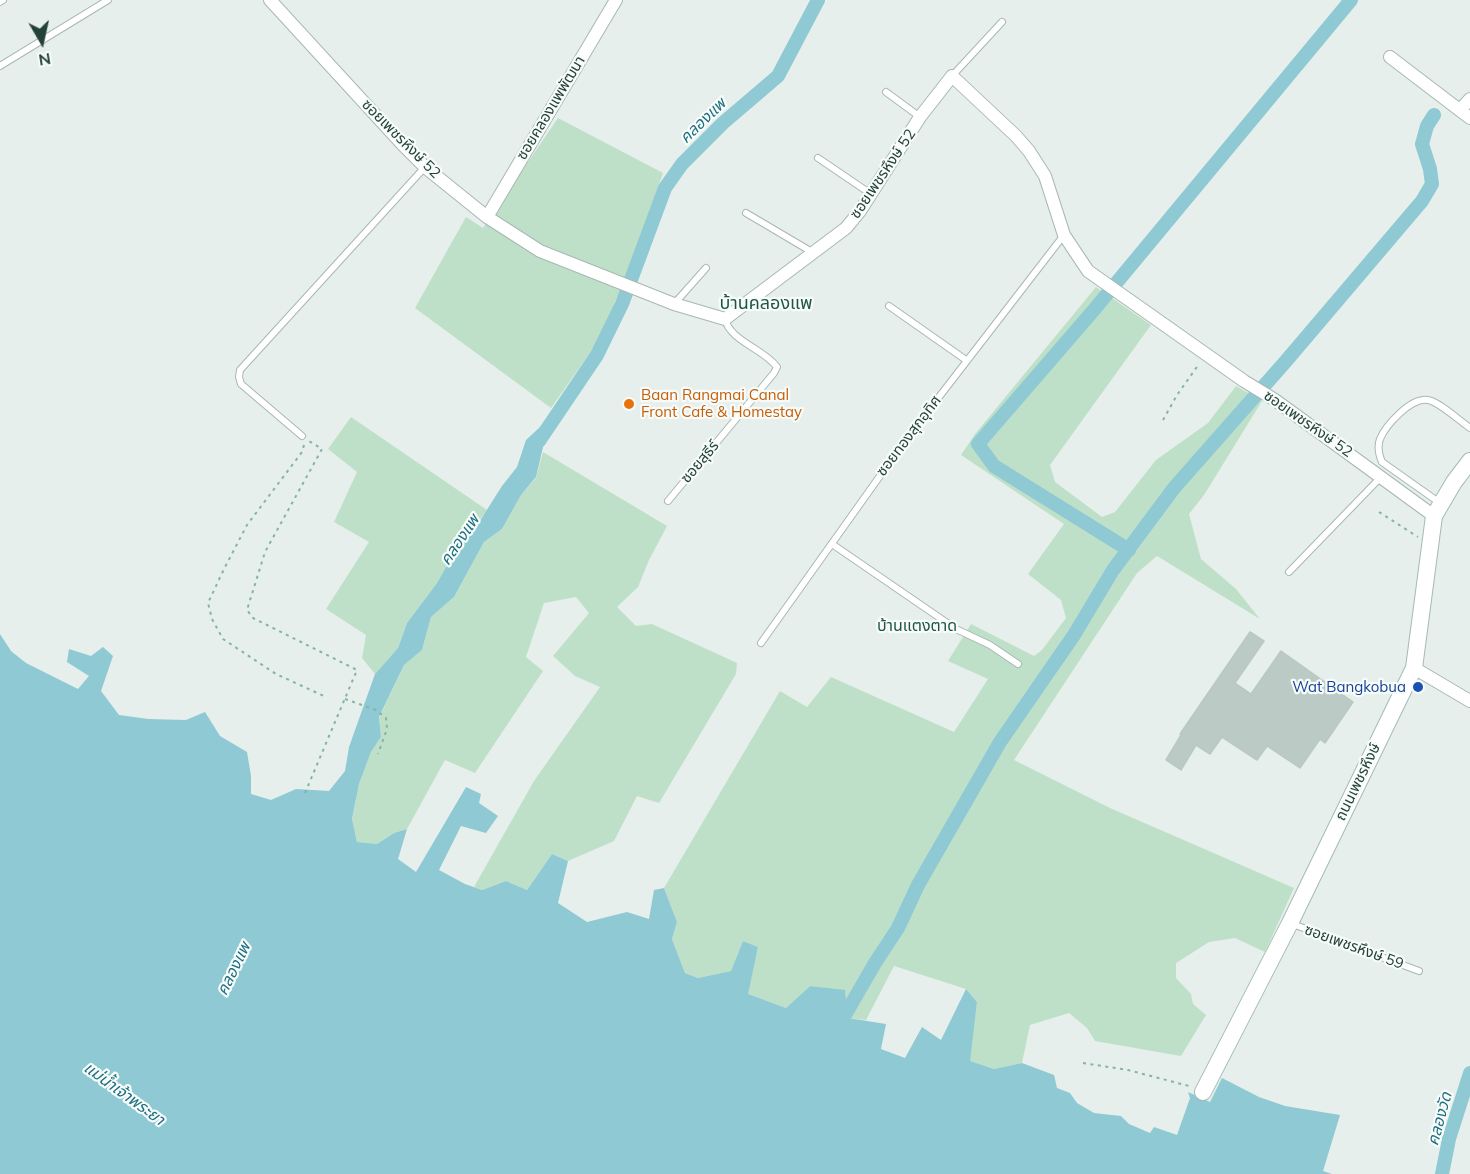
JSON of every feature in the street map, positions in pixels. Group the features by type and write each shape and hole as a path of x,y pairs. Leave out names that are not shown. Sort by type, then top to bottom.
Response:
{"main road":[{"name":"ถนนเพชรหึงษ์","path":"1203,1092 1290,923 1414,668 1437,509 1470,461"}],"street":[{"name":"ซอยเพชรหึงษ์ 52","path":"270,0 425,167 487,217 540,251 674,304 725,319 846,228 871,194 920,117 952,76 1029,151 1044,176 1064,235 1089,272 1382,477 1437,509"},
{"name":"ซอยคลองแพพัฒนา","path":"487,217 616,0"},
{"path":"1390,57 1465,114 1470,99"},
{"path":"1414,668 1470,701"}],"lane":[{"path":"0,66 108,0"},
{"path":"952,76 1002,22"},
{"path":"886,92 920,117"},
{"path":"818,158 871,194"},
{"path":"302,436 241,384 240,370 425,167"},
{"path":"746,213 812,252"},
{"name":"ซอยทองสุกอุทิศ","path":"761,643 966,360 1064,235"},
{"path":"674,304 706,268"},
{"path":"889,306 966,360"},
{"name":"ซอยสุธีร์","path":"668,501 777,367 731,332 725,319"},
{"path":"1437,509 1382,462 1378,452 1379,440 1396,417 1417,400 1430,400 1470,428"},
{"path":"1289,572 1382,477"},
{"path":"832,544 956,629 990,645 1018,664"},
{"name":"ซอยเพชรหึงษ์ 59","path":"1290,923 1419,971"}],"path":[{"path":"1163,420 1177,395 1206,355"},
{"path":"302,436 304,444 302,452 247,525 208,603 212,619 223,639 276,674 326,697"},
{"path":"302,436 322,449 265,552 247,610 253,618 357,670 304,794"},
{"path":"1379,512 1430,546"},
{"path":"345,699 376,710 386,718 387,729 378,754"},
{"path":"1083,1063 1128,1070 1188,1085 1203,1092"}],"green space":[{"path":"558,118 663,173 636,252 599,340 551,408 415,308 466,217 483,228"},
{"path":"1096,287 1151,325 1050,465 1055,482 1102,517 1115,512 1156,460 1208,423 1236,386 1262,401 1204,495 1189,514 1201,559 1236,589 1260,619 1157,556 1137,573 1014,760 1110,808 1294,888 1265,952 1235,938 1209,942 1176,963 1176,978 1191,994 1193,1004 1206,1015 1181,1056 1095,1041 1087,1028 1069,1013 1030,1025 1022,1063 994,1069 969,1061 977,1002 966,989 894,966 866,1020 848,1018 845,991 810,986 786,1008 747,994 758,947 743,941 731,971 698,978 685,973 672,939 677,922 664,888 780,691 807,707 831,677 954,732 988,679 948,661 971,624 1034,656 1042,650 1066,618 1061,600 1028,574 1064,524 961,455 975,434"},
{"path":"351,417 487,510 407,623 398,648 375,674 362,658 366,635 326,609 369,542 334,522 357,472 328,449"},
{"path":"543,452 667,526 638,587 617,607 636,626 652,624 737,663 736,674 659,803 637,796 614,841 568,861 552,854 527,890 506,881 482,890 474,887 534,781 600,687 575,676 553,656 589,613 576,597 544,603 526,657 543,671 475,773 445,760 407,829 394,833 377,844 357,842 352,820 359,784 371,752 381,737 379,718 404,665 422,650 431,617 454,597 484,542 502,529 521,495 536,478"}],"water":[{"name":"แม่น้ำเจ้าพระยา","path":"548,426 536,477 521,495 502,529 484,542 454,597 431,617 422,650 404,665 379,717 381,737 371,752 359,784 352,819 357,842 377,844 394,833 407,829 398,859 416,872 466,787 481,794 479,803 498,816 486,833 461,826 439,870 465,884 482,890 506,881 527,890 552,854 568,861 558,903 587,922 627,912 649,919 654,890 664,888 677,922 672,939 685,973 698,978 731,971 743,941 758,947 748,994 786,1008 810,986 845,990 848,1018 886,1024 881,1049 905,1058 922,1027 941,1040 966,989 977,1002 970,1061 994,1069 1022,1063 1054,1075 1057,1088 1070,1093 1077,1103 1094,1113 1121,1116 1129,1124 1150,1133 1154,1127 1177,1135 1190,1098 1188,1092 1210,1102 1222,1078 1259,1097 1285,1106 1340,1115 1323,1171 1332,1174 0,1174 0,634 11,651 26,663 78,689 89,676 67,662 69,649 91,656 103,647 113,656 101,691 119,715 148,719 186,720 205,712 220,736 247,752 251,794 271,800 296,789 329,791 345,771 349,747 375,674 398,648 407,623 517,467 526,440 539,428"}],"building":[{"path":"1250,632 1264,641 1235,683 1251,694 1281,651 1353,702 1325,743 1320,739 1300,768 1267,746 1257,760 1222,737 1210,754 1196,745 1181,770 1166,760 1180,734"}],"waterway":[{"name":"คลองแพ","path":"539,441 597,355 622,304 665,188 682,164 723,123 778,76 818,0"},
{"path":"1129,550 994,466 978,444 1093,311 1351,0"},
{"path":"838,1027 898,928 918,885 1000,742 1074,635 1113,570 1174,488 1422,201 1432,184 1422,144 1427,126 1434,115"},
{"name":"คลองวัด","path":"1442,1174 1449,1139 1470,1073"}],"place":[{"name":"Baan Rangmai Canal Front Cafe & Homestay","path":"629,404"},
{"name":"Wat Bangkobua","path":"1418,687"}],"district":[{"name":"บ้านคลองแพ","path":"766,304"},
{"name":"บ้านแตงตาด","path":"917,626"}]}
